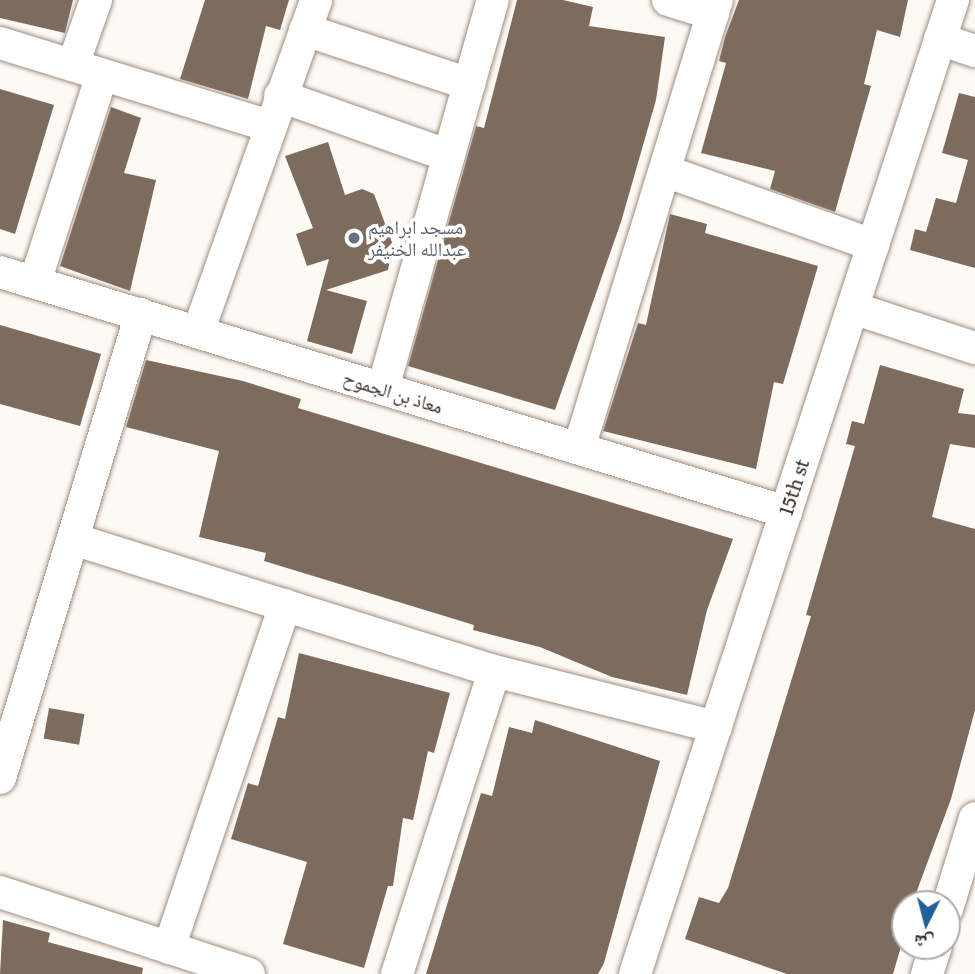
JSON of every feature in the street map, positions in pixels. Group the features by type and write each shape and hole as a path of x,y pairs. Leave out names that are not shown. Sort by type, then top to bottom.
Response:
{"street":[{"path":"35,282 88,70 96,0"},
{"path":"198,332 316,0"},
{"path":"383,388 493,0"},
{"path":"579,449 715,7 668,0"},
{"name":"15th st","path":"635,974 953,0"},
{"path":"305,30 469,84"},
{"path":"940,39 975,51"},
{"path":"0,43 269,126"},
{"path":"280,96 449,156"},
{"path":"665,171 873,245"},
{"name":"معاذ بن الجموح","path":"0,272 786,512"},
{"path":"853,308 975,348"},
{"path":"0,779 141,314"},
{"path":"73,539 494,671 716,727"},
{"path":"169,948 285,605"},
{"path":"397,974 494,671"},
{"path":"954,890 972,838"},
{"path":"0,892 249,974"}],"building":[{"path":"0,0 73,0 65,33 0,18"},
{"path":"205,0 289,0 280,30 266,26 248,99 180,79"},
{"path":"517,0 563,0 593,7 589,26 665,37 656,100 621,222 555,410 408,366 476,126 484,128"},
{"path":"739,0 908,0 900,37 877,30 864,84 871,86 835,212 770,189 775,171 701,153 726,63 719,61"},
{"path":"0,89 54,105 15,234 0,229"},
{"path":"959,93 975,97 975,268 910,250 915,229 926,232 936,198 956,203 968,160 942,153"},
{"path":"111,107 141,118 124,173 156,180 130,291 60,266"},
{"path":"328,142 345,195 362,189 374,194 393,245 388,270 326,290 367,301 352,354 307,341 329,259 307,266 296,234 313,228 285,156"},
{"path":"670,214 707,224 705,233 818,266 783,384 774,382 756,469 603,431 638,323 646,325"},
{"path":"0,325 101,354 80,426 0,404"},
{"path":"146,360 243,381 301,399 298,408 733,539 707,610 687,695 612,677 540,647 473,630 474,625 264,561 266,553 199,537 219,451 126,427"},
{"path":"880,365 964,389 958,413 975,415 975,448 950,444 932,517 975,529 975,710 951,799 917,890 891,890 891,960 897,960 893,974 787,974 685,939 699,897 719,903 728,888 811,616 806,615 855,446 846,444 852,421 864,424"},
{"path":"299,653 450,693 434,753 428,751 413,820 403,818 393,886 388,886 364,968 283,944 307,862 231,839 248,783 258,786 278,717 285,719"},
{"path":"49,708 84,714 79,745 44,739"},
{"path":"535,720 660,761 604,963 598,974 426,974 481,793 492,796 509,727 532,733"},
{"path":"3,920 50,933 48,942 143,968 142,974 0,974"}],"place":[{"name":"مسجد ابراهيم عبدالله الخنيفر","path":"354,238"}]}
